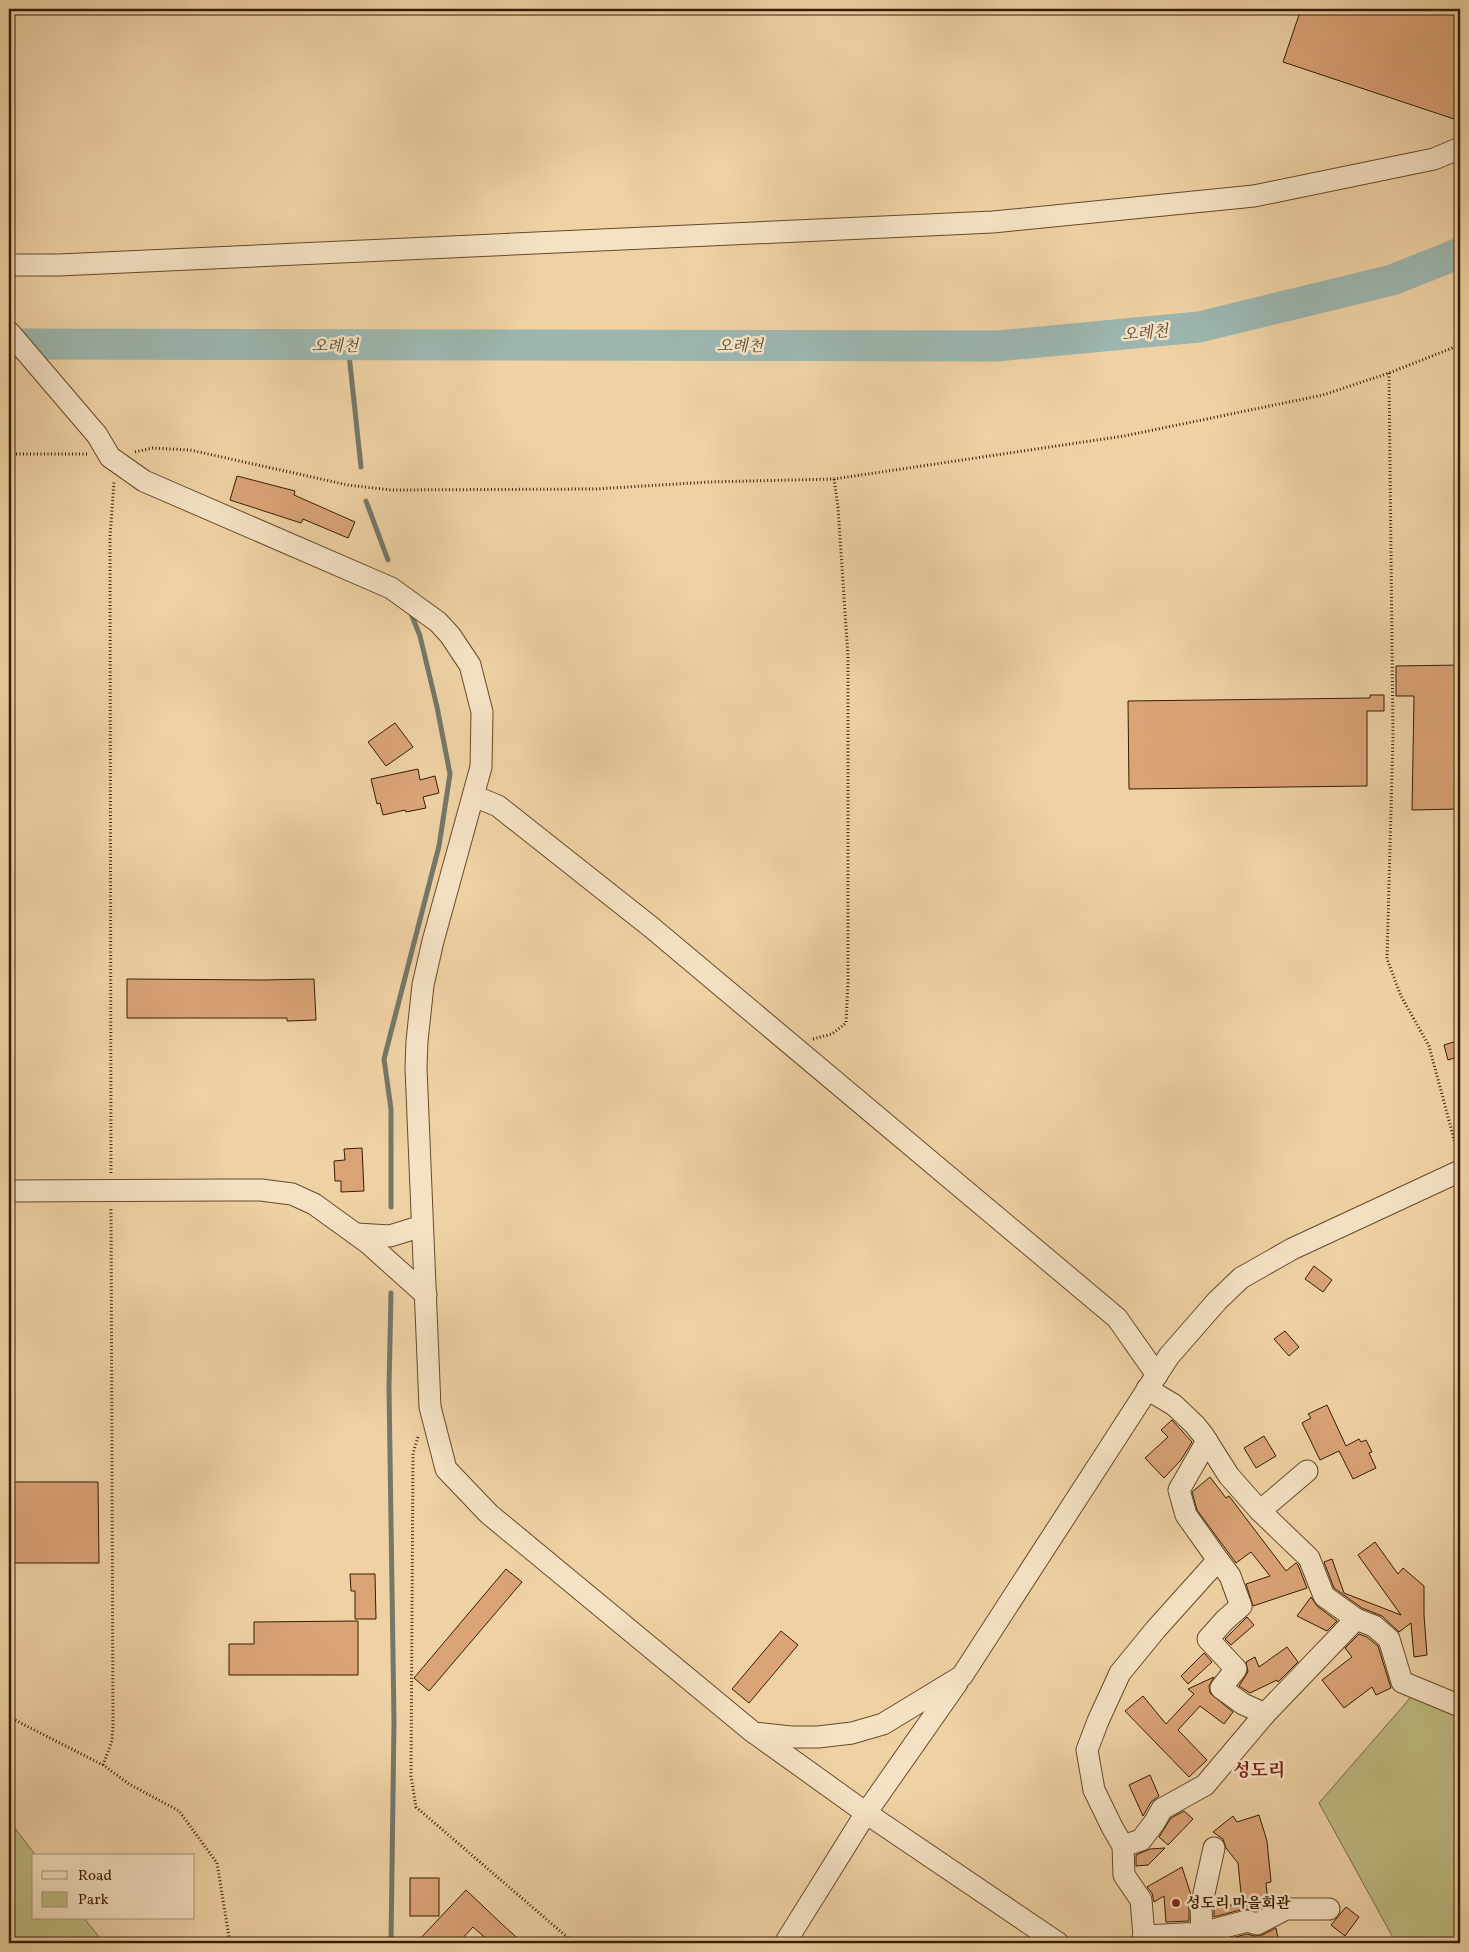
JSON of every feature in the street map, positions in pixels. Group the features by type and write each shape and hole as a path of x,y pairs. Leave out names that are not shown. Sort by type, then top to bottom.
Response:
{"street":[{"path":"9,265 68,264 993,222 1254,196 1434,159 1460,148"},
{"path":"9,332 97,435 110,457 144,481 391,588 438,622 450,635 470,665 482,712 481,767 433,941 423,985 416,1068 430,1407 446,1469 489,1514 754,1733 866,1813 1058,1943"},
{"path":"474,796 498,806 651,927 1118,1318 1152,1382 1195,1425 1229,1476 1260,1511 1309,1558 1324,1596 1356,1619 1374,1626 1389,1639 1402,1682 1460,1706"},
{"path":"785,1943 866,1813 962,1676 1169,1356 1217,1300 1241,1278 1292,1250 1460,1171"},
{"path":"9,1191 260,1190 292,1194 314,1204 356,1234 426,1294"},
{"path":"356,1234 390,1236 422,1226"},
{"path":"1207,1441 1179,1490 1186,1515 1230,1576 1241,1606 1208,1639 1236,1669 1221,1688 1243,1704 1264,1714"},
{"path":"1260,1511 1307,1471"},
{"path":"1218,1560 1156,1629 1120,1673 1087,1750 1094,1790 1123,1846 1124,1875 1141,1900 1143,1940 1202,1933 1247,1921 1257,1924 1286,1909 1329,1909"},
{"path":"1123,1846 1141,1840 1162,1809 1205,1784 1264,1714 1356,1619"},
{"path":"754,1733 791,1737 818,1737 852,1733 883,1724 962,1676"},
{"path":"1202,1933 1201,1907 1214,1848"}],"path":[{"path":"9,454 81,454 110,457 153,448 190,450 348,484 391,490 595,489 708,482 834,479 1124,436 1323,395 1389,373 1460,345"},
{"path":"1389,373 1393,736 1387,959 1401,996 1429,1046 1460,1163"},
{"path":"103,1765 112,1741 113,1725 110,537 114,479 110,457"},
{"path":"786,1040 811,1040 832,1034 846,1023 848,982 848,657 838,507 834,479"},
{"path":"419,1435 413,1453 411,1776 416,1807 574,1943"},
{"path":"9,1717 103,1765 129,1784 179,1811 217,1863 230,1943"}],"green space":[{"path":"1411,1697 1460,1700 1460,1943 1396,1943 1319,1803"},
{"path":"9,1820 34,1854 32,1854 32,1920 86,1920 104,1943 9,1943"}],"building":[{"path":"1301,9 1460,9 1460,121 1283,62"},
{"path":"237,476 295,491 294,495 355,522 348,538 303,519 301,523 230,500"},
{"path":"1460,665 1460,809 1412,810 1414,696 1396,696 1396,666"},
{"path":"1370,695 1384,695 1384,711 1367,711 1367,786 1129,789 1128,701 1370,698"},
{"path":"395,723 413,747 386,766 368,742"},
{"path":"418,769 420,780 435,776 439,793 423,797 426,808 383,815 380,803 377,804 371,779"},
{"path":"127,979 314,979 316,1020 287,1021 287,1018 127,1018"},
{"path":"1460,1040 1460,1056 1448,1060 1444,1045"},
{"path":"362,1148 364,1191 341,1192 341,1181 335,1181 334,1161 345,1160 344,1149"},
{"path":"1314,1266 1332,1280 1323,1292 1305,1279"},
{"path":"1285,1331 1299,1347 1289,1356 1274,1339"},
{"path":"1327,1405 1346,1446 1359,1439 1361,1442 1366,1440 1372,1452 1369,1453 1376,1468 1353,1479 1339,1451 1320,1460 1302,1423 1311,1418 1308,1414"},
{"path":"1172,1420 1192,1442 1181,1460 1164,1478 1145,1458 1168,1437 1161,1430"},
{"path":"1264,1436 1276,1456 1256,1468 1244,1448"},
{"path":"1210,1477 1226,1498 1229,1496 1286,1571 1296,1563 1298,1565 1307,1588 1253,1606 1246,1584 1270,1576 1251,1552 1236,1563 1197,1510 1192,1492"},
{"path":"9,1482 98,1482 99,1563 9,1563"},
{"path":"1375,1542 1398,1574 1403,1568 1424,1586 1427,1655 1414,1657 1411,1623 1399,1632 1382,1616 1362,1608 1334,1588 1324,1562 1332,1559 1344,1593 1401,1615 1358,1555"},
{"path":"506,1569 522,1582 429,1691 414,1678"},
{"path":"350,1574 375,1574 376,1619 355,1619 355,1591 351,1591"},
{"path":"1311,1597 1317,1606 1337,1621 1327,1631 1297,1616"},
{"path":"1247,1617 1254,1625 1231,1645 1225,1639"},
{"path":"358,1621 358,1675 229,1675 229,1644 254,1644 254,1622"},
{"path":"781,1631 798,1645 749,1703 732,1689"},
{"path":"1359,1634 1367,1637 1378,1646 1391,1688 1376,1695 1372,1687 1344,1708 1322,1680 1352,1657 1345,1648"},
{"path":"1287,1647 1298,1662 1278,1682 1277,1680 1250,1693 1239,1686 1248,1672 1246,1662 1255,1657 1259,1667"},
{"path":"1204,1653 1212,1662 1188,1684 1181,1676"},
{"path":"1214,1677 1209,1686 1210,1693 1233,1712 1224,1724 1200,1706 1178,1730 1207,1760 1189,1777 1125,1711 1143,1696 1166,1724 1194,1694 1188,1689"},
{"path":"1150,1775 1159,1796 1151,1802 1143,1816 1129,1785"},
{"path":"1184,1811 1193,1819 1168,1845 1159,1837 1171,1818"},
{"path":"1259,1815 1267,1841 1271,1882 1266,1883 1268,1904 1256,1911 1244,1909 1214,1917 1214,1908 1242,1903 1238,1863 1226,1848 1223,1839 1213,1832 1233,1816 1237,1822"},
{"path":"1165,1848 1148,1865 1136,1866 1136,1855 1150,1849"},
{"path":"1182,1867 1191,1895 1189,1921 1166,1922 1164,1896 1154,1902 1152,1893 1147,1887"},
{"path":"410,1878 439,1878 439,1916 410,1916"},
{"path":"466,1890 523,1943 491,1943 473,1927 458,1943 416,1943"},
{"path":"1346,1907 1359,1917 1345,1936 1331,1925"},
{"path":"1276,1928 1279,1943 1216,1942 1247,1934 1254,1936 1262,1935"}],"waterway":[{"name":"오례천","path":"9,344 997,346 1199,327 1392,280 1460,253"},
{"path":"348,345 361,467"},
{"path":"366,501 388,560"},
{"path":"391,1207 391,1109 384,1059 439,846 450,774 437,707 420,636 410,611"},
{"path":"391,1293 389,1388 394,1721 391,1943"}],"place":[{"name":"성도리 마을회관","path":"1176,1903"}],"district":[{"name":"성도리","path":"1259,1770"}]}
